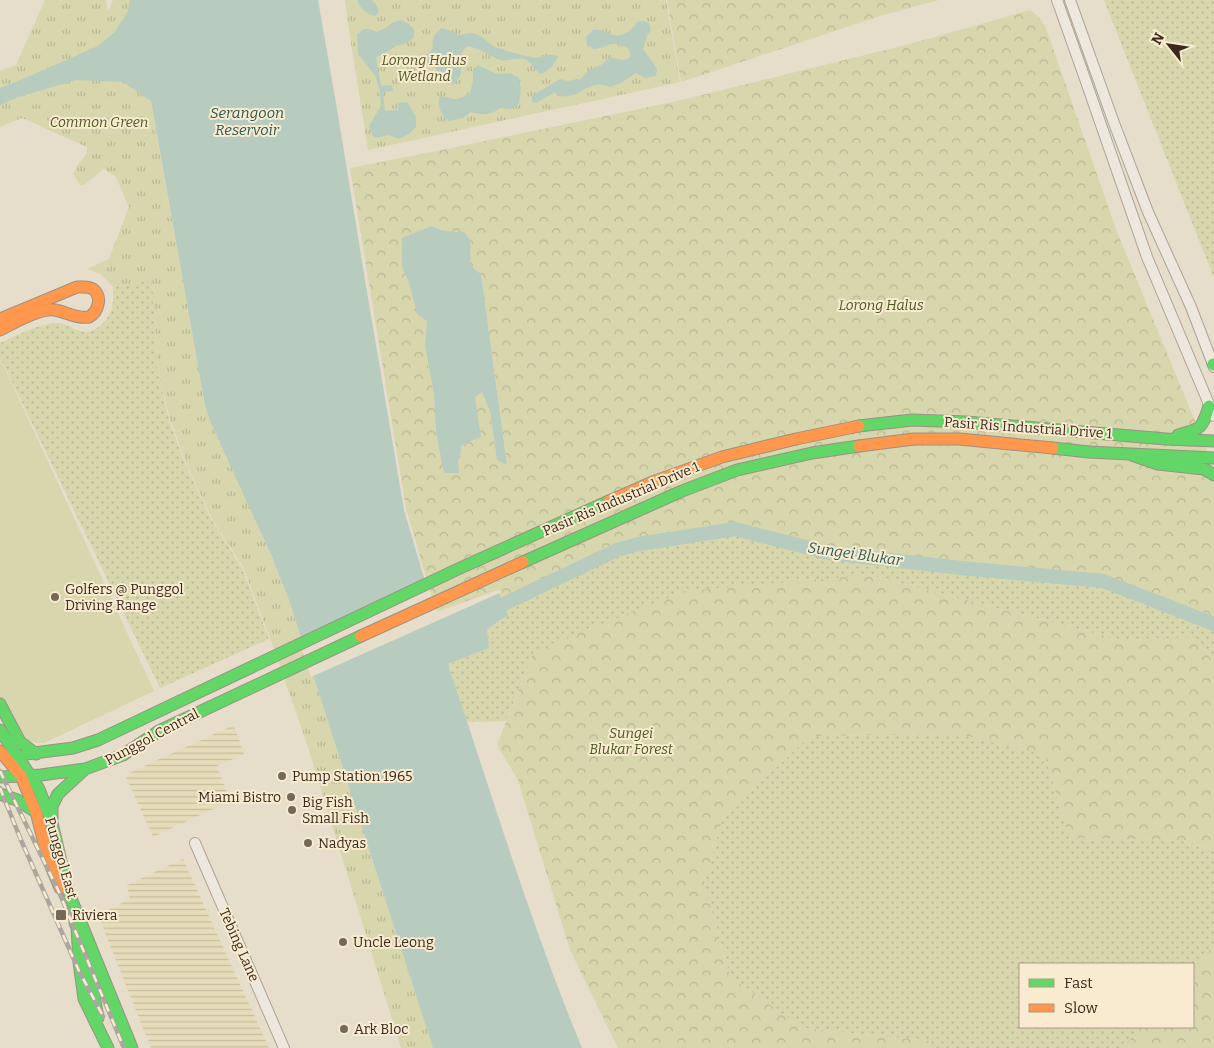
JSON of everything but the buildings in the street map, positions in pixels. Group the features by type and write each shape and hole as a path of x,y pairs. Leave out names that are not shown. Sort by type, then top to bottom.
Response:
{"main road":[{"path":"0,319 76,287 94,289 98,297 99,304 96,312 87,317 80,318 58,310 47,310 0,330"},
{"path":"1166,439 1196,431 1204,424 1212,411"},
{"name":"Pasir Ris Industrial Drive 1","path":"233,675 458,569 655,481 722,457 796,439 856,426 912,420 966,422 1166,439 1214,441"},
{"name":"Pasir Ris Industrial Drive 1","path":"241,692 470,585 682,491 737,470 812,453 914,439 958,439 1089,452 1214,458"},
{"path":"1129,454 1158,464 1204,469 1214,475"},
{"name":"Punggol Central","path":"1,753 36,754 73,748 98,740 233,675"},
{"name":"Punggol Central","path":"0,777 85,769 123,755 159,731 241,692"},
{"path":"0,704 20,742 36,754"},
{"name":"Punggol East","path":"0,730 26,776 48,859 77,927 84,999 108,1048"},
{"name":"Punggol East","path":"1,753 39,789 52,823 68,891 132,1048"},
{"path":"52,823 52,806 58,794 85,769"},
{"path":"0,794 17,800 36,812"},
{"path":"100,1030 104,1019 112,1017 123,1025"}],"street":[{"path":"1057,0 1147,257 1212,411"},
{"path":"1070,0 1148,212 1191,307 1214,365"},
{"name":"Tebing Lane","path":"195,843 284,1048"}],"shaded area":[{"path":"234,725 244,754 217,766 230,801 153,837 125,775"},
{"path":"183,859 269,1048 151,1048 98,915 130,899 127,885"}],"green space":[{"name":"Common Green","path":"45,0 106,0 108,12 113,0 135,0 154,120 205,405 273,559 289,600 433,1048 401,1048 307,744 270,638 243,567 211,517 186,463 170,419 158,373 152,280 113,287 101,274 87,269 109,259 129,207 116,177 104,169 84,185 80,185 73,174 85,156 87,147 22,118 0,127 0,71 16,65"},
{"name":"Lorong Halus Wetland","path":"345,0 666,0 680,82 368,150"},
{"path":"667,0 939,0 883,15 681,82"},
{"path":"1104,0 1214,0 1214,278"},
{"name":"Lorong Halus","path":"1030,10 1039,17 1046,28 1117,232 1214,467 1214,617 1107,577 829,547 735,523 634,538 617,543 504,599 500,590 436,612 406,508 350,168 678,101 910,44","holes":["432,226 444,231 463,232 470,240 471,266 481,274 507,464 497,460 490,411 482,392 475,397 481,437 462,445 458,463 436,432 434,395 425,345 427,321 410,286 403,266"]},
{"path":"152,280 158,373 169,420 185,463 210,517 242,568 269,639 160,688 0,357 0,343 45,325 59,323 85,332 95,329 108,318 113,304 113,287"},
{"name":"Golfers @ Punggol Driving Range","path":"0,358 154,691 44,743 25,742 0,705"},
{"path":"711,509 1098,560 1214,605 1214,660 1191,637 1121,640 869,575 534,651 506,721 467,722 448,664 489,648 487,629 508,615 499,593 610,527"},
{"name":"Sungei Blukar Forest","path":"869,575 1121,640 1191,637 1214,660 1214,851 1184,840 1069,838 1045,755 959,734 810,736 723,817 704,883 730,976 802,1028 929,1041 932,1048 618,1048 570,950 518,780 497,745 534,651 685,591"},
{"path":"959,734 1045,755 1069,838 1184,840 1214,851 1214,944 1194,967 1194,963 1019,963 1019,1028 1140,1028 1122,1048 932,1048 929,1041 802,1028 730,976 704,883 723,817 810,736"},
{"path":"1214,944 1214,1048 1122,1048 1140,1028 1194,1028 1194,967"}],"water":[{"name":"Serangoon Reservoir","path":"130,0 318,0 404,510 435,615 499,593 508,615 487,629 489,648 448,664 528,905 582,1048 433,1048 289,600 273,559 210,421 205,405 151,101 123,82 76,80 18,97 0,105 0,88 98,46 115,32 128,11"},
{"path":"357,0 372,0 379,11 375,16 369,14"},
{"path":"401,20 414,29 414,37 407,43 396,46 376,57 381,86 392,85 393,91 383,92 385,111 398,110 398,103 407,102 416,117 416,127 409,134 399,139 389,135 375,138 369,126 381,106 380,93 376,77 358,54 357,35 364,29 376,32"},
{"path":"637,22 649,23 651,30 643,49 657,69 656,76 645,78 636,73 621,83 610,87 603,85 592,86 569,96 554,93 536,103 532,102 532,96 560,79 567,81 581,79 588,71 601,65 610,57 622,60 628,59 631,55 628,48 616,44 593,49 587,44 586,37 593,30 613,35 624,34 630,31"},
{"path":"442,28 459,35 473,33 482,37 494,47 517,54 535,58 551,55 558,56 551,67 541,74 524,59 500,60 476,48 467,46 461,54 461,74 455,84 445,83 437,69 424,64 423,59 433,48 432,42 434,37"},
{"path":"478,65 497,74 510,73 519,78 521,89 519,104 511,109 500,108 486,114 471,112 463,118 449,121 440,110 440,96 455,99 470,93 473,72"},
{"path":"432,226 444,231 464,232 470,240 471,266 481,274 507,465 497,460 490,411 482,392 475,397 481,437 462,445 458,463 459,473 444,473 436,432 434,395 425,345 427,321 417,314 410,286 402,266 402,238"}],"pier":[{"path":"427,580 437,612 498,590 502,592 311,677 299,641"}],"waterway":[{"name":"Sungei Blukar","path":"504,604 617,550 639,544 735,529 829,553 961,568 1103,581 1214,624"}],"railway":[{"path":"0,771 59,892 124,1048"},
{"path":"0,788 79,971 103,1016"}],"traffic: fast":[{"path":"1178,435 1200,427 1209,406"},
{"path":"859,426 912,420 966,422 1166,439 1214,441"},
{"path":"523,562 682,491 737,470 812,453 859,446"},
{"path":"1053,448 1089,452 1214,458"},
{"path":"1129,454 1158,464 1204,469 1214,475"},
{"path":"26,754 73,748 98,740 458,569 609,501"},
{"path":"0,777 41,775 85,769 123,755 159,731 361,636"},
{"path":"0,704 20,742 36,754"},
{"path":"0,730 39,789 52,823 68,891 132,1048"},
{"path":"52,819 52,806 58,794 85,769"},
{"path":"0,794 17,800 36,812"},
{"path":"75,923 77,927 84,999 108,1048"},
{"path":"88,962 98,1018"}],"traffic: slow":[{"path":"0,319 77,287 93,289 99,300 95,312 89,317 80,317 55,310 42,311 0,330"},
{"path":"609,501 655,481 722,457 859,426"},
{"path":"859,446 914,439 959,439 1053,448"},
{"path":"361,636 523,562"},
{"path":"0,751 21,776 36,812 48,859 60,888"}],"place":[{"name":"Golfers @ Punggol Driving Range","path":"55,597"},
{"name":"Pump Station 1965","path":"282,776"},
{"name":"Miami Bistro","path":"291,797"},
{"name":"Big Fish Small Fish","path":"292,810"},
{"name":"Nadyas","path":"308,843"},
{"name":"Riviera","path":"61,915"},
{"name":"Uncle Leong","path":"343,942"},
{"name":"Ark Bloc","path":"344,1029"}]}
